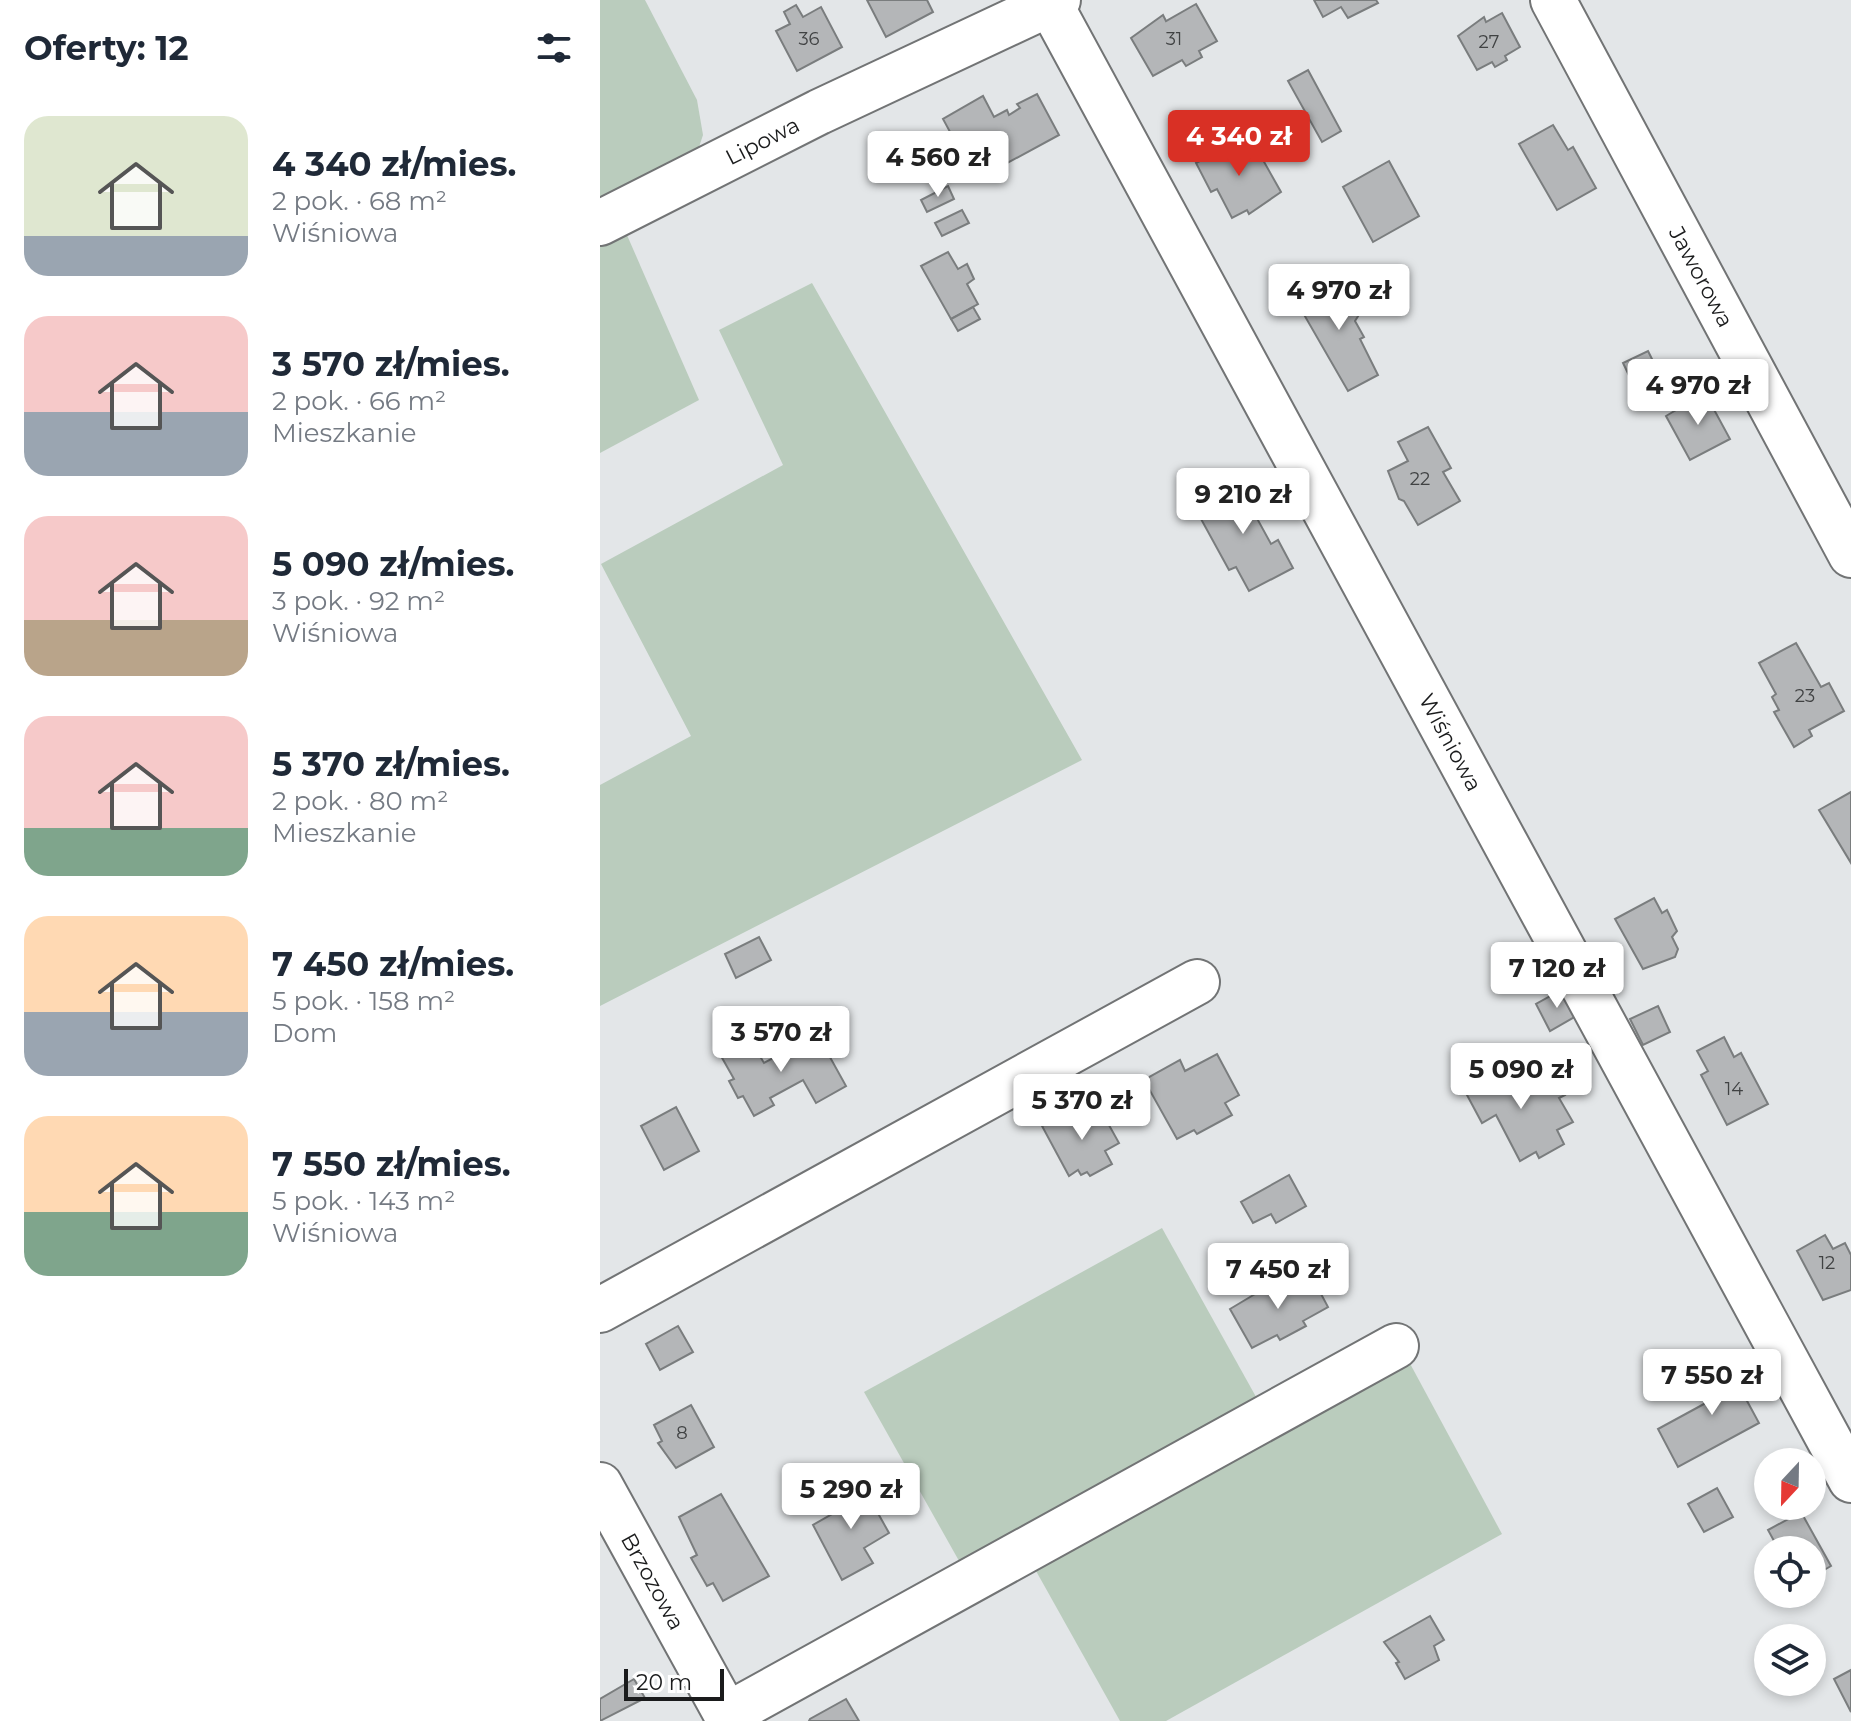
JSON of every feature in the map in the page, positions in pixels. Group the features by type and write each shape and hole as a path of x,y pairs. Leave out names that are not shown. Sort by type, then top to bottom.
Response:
{"street":[{"name":"Jaworowa","path":"1553,0 1851,555"},
{"name":"Lipowa","path":"600,223 819,112 1054,2"},
{"name":"Wiśniowa","path":"1054,2 1851,1480"},
{"path":"600,1310 1197,982"},
{"path":"729,1718 1396,1346"},
{"name":"Brzozowa","path":"600,1485 729,1718"}],"green space":[{"path":"600,0 645,0 697,100 703,135 694,162 600,206"},
{"path":"623,226 699,400 600,453 600,237"},
{"path":"812,283 1082,760 600,1006 600,785 691,736 601,564 783,465 719,330"},
{"path":"1162,1228 1260,1404 963,1568 864,1392"},
{"path":"1407,1358 1502,1534 1166,1721 1120,1721 1031,1562"}],"building":[{"path":"867,0 927,0 933,12 886,37"},
{"path":"1314,0 1376,0 1378,3 1348,18 1341,7 1323,17"},
{"path":"1196,4 1217,41 1199,51 1202,57 1186,66 1182,60 1153,76 1131,38 1163,15 1166,21"},
{"path":"796,5 803,17 821,7 842,47 797,71 776,31 790,24 784,12"},
{"path":"1502,13 1520,47 1495,67 1492,62 1477,70 1458,36 1484,17 1486,22"},
{"path":"1308,70 1341,131 1322,142 1288,81"},
{"path":"1037,94 1059,135 976,180 943,119 983,96 994,117 1007,110 1009,115 1020,108 1017,104"},
{"path":"1553,125 1568,150 1573,147 1596,188 1557,210 1519,144"},
{"path":"1235,142 1240,151 1254,144 1281,192 1249,214 1247,210 1232,218 1217,189 1211,192 1196,163"},
{"path":"1389,161 1419,216 1373,242 1343,187"},
{"path":"948,186 954,199 927,212 921,200"},
{"path":"962,210 969,223 942,236 935,223"},
{"path":"948,252 958,269 967,264 974,279 967,284 978,304 951,319 921,266"},
{"path":"1333,279 1341,295 1354,296 1362,310 1355,321 1364,337 1360,339 1378,375 1348,391 1295,299"},
{"path":"973,307 980,319 958,331 951,319"},
{"path":"1648,351 1658,371 1633,384 1623,363"},
{"path":"1705,393 1730,439 1690,460 1666,416"},
{"path":"1428,427 1451,468 1443,472 1460,501 1418,525 1404,501 1399,499 1388,471 1408,461 1398,442"},
{"path":"1246,480 1261,509 1254,513 1271,544 1278,540 1293,568 1249,591 1236,567 1229,570 1195,508"},
{"path":"1796,643 1821,687 1829,683 1844,711 1809,730 1812,736 1794,747 1774,712 1779,710 1772,697 1776,694 1759,663"},
{"path":"1851,792 1851,863 1819,810"},
{"path":"1654,898 1662,913 1667,910 1677,931 1672,937 1678,949 1675,957 1643,969 1615,919"},
{"path":"759,937 771,960 736,978 725,954"},
{"path":"1563,989 1578,1015 1550,1031 1536,1004"},
{"path":"1658,1006 1670,1032 1643,1045 1630,1019"},
{"path":"1724,1037 1734,1057 1741,1053 1768,1104 1727,1125 1701,1075 1708,1071 1697,1051"},
{"path":"821,1041 846,1086 816,1103 803,1080 770,1098 774,1105 754,1116 743,1096 738,1098 729,1081 734,1079 721,1056 738,1044 742,1048 752,1043 764,1063 803,1042 807,1049"},
{"path":"1217,1054 1239,1095 1225,1103 1232,1115 1197,1134 1194,1130 1177,1139 1144,1080 1180,1060 1185,1071"},
{"path":"1492,1065 1506,1091 1528,1079 1532,1086 1554,1075 1565,1095 1559,1098 1573,1122 1557,1130 1564,1144 1539,1158 1536,1152 1520,1161 1496,1115 1482,1123 1460,1082"},
{"path":"676,1107 699,1151 664,1170 641,1126"},
{"path":"1100,1109 1119,1143 1105,1151 1112,1164 1090,1176 1087,1172 1081,1175 1078,1170 1069,1176 1042,1126 1071,1111 1076,1122"},
{"path":"1289,1175 1306,1206 1276,1223 1271,1214 1253,1223 1241,1202"},
{"path":"1825,1235 1833,1249 1845,1243 1851,1255 1851,1290 1823,1300 1797,1251"},
{"path":"1312,1277 1328,1307 1303,1321 1306,1326 1280,1340 1277,1335 1252,1348 1230,1309 1280,1279 1287,1291"},
{"path":"678,1326 693,1352 660,1370 646,1344"},
{"path":"1731,1358 1751,1396 1746,1399 1759,1423 1678,1467 1658,1429 1715,1398 1702,1375"},
{"path":"691,1405 714,1447 676,1468 658,1443 662,1441 654,1425"},
{"path":"860,1481 889,1533 864,1548 873,1563 842,1580 813,1525 839,1510 832,1497"},
{"path":"1717,1488 1733,1517 1704,1532 1688,1504"},
{"path":"721,1494 769,1576 723,1601 713,1583 707,1586 691,1558 697,1555 679,1517"},
{"path":"1786,1520 1805,1520 1814,1536 1771,1536 1768,1530"},
{"path":"1430,1616 1444,1640 1434,1646 1439,1660 1405,1679 1396,1663 1399,1662 1384,1642"},
{"path":"1851,1670 1851,1712 1834,1679"},
{"path":"634,1679 645,1698 600,1721 600,1699"},
{"path":"846,1699 859,1721 809,1721 810,1719"}]}
